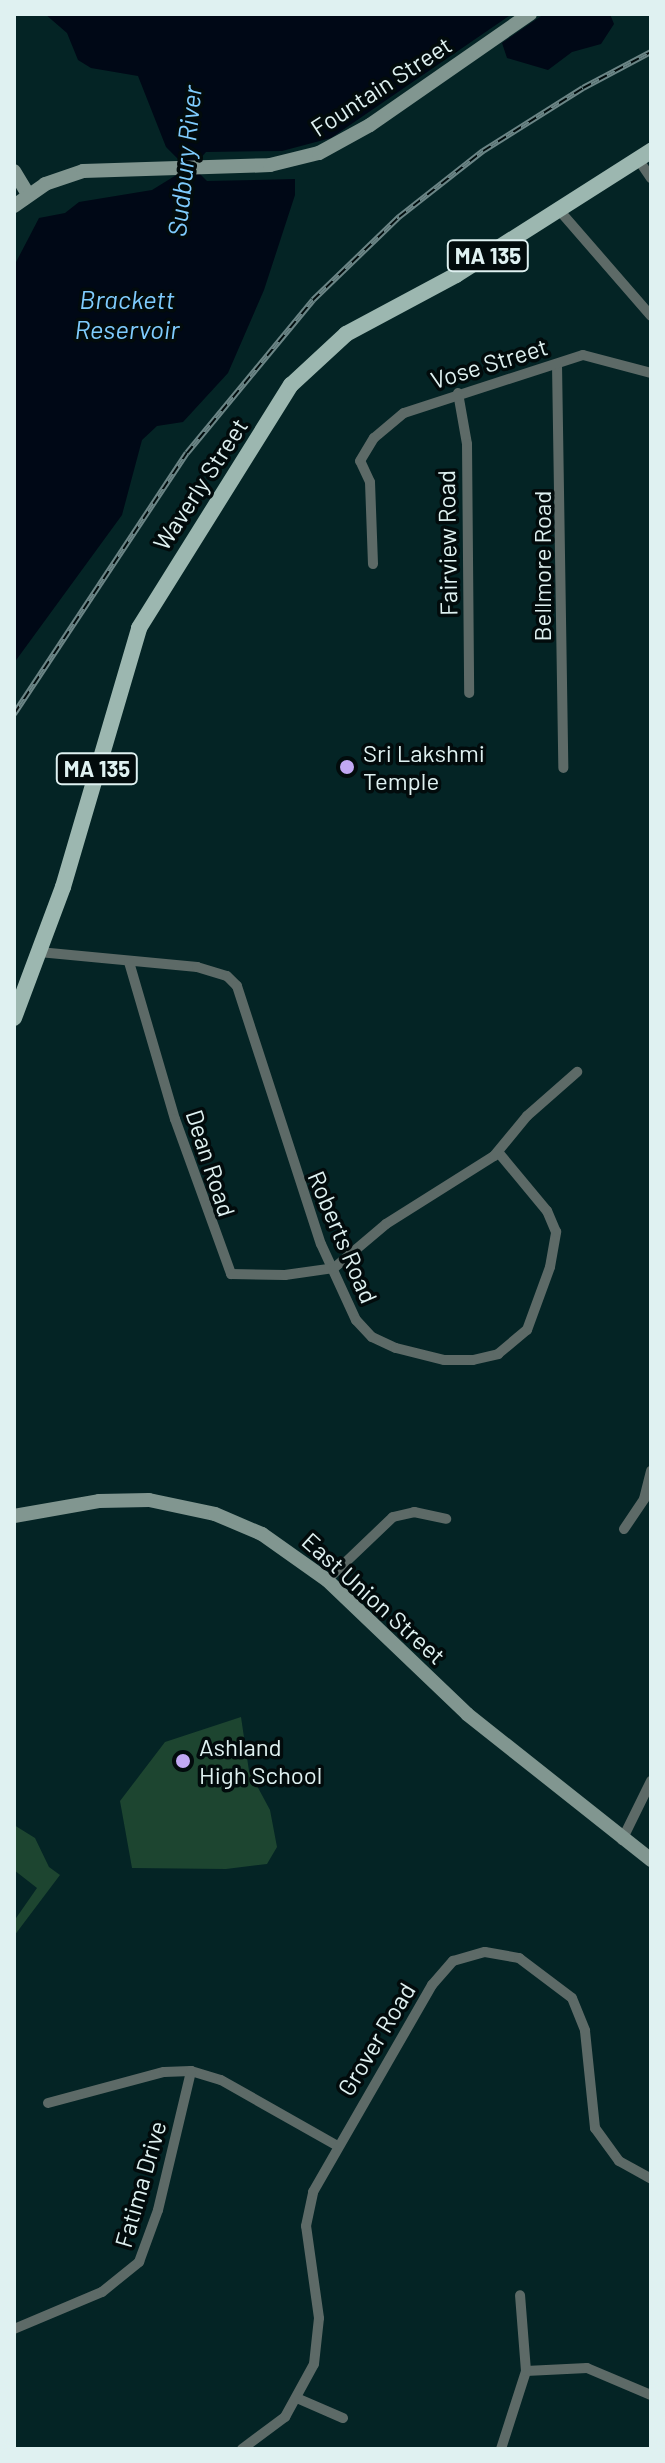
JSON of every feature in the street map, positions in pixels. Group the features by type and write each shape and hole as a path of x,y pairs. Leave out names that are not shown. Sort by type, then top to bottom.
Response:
{"main road":[{"name":"Waverly Street","path":"14,1018 39,952 139,628 291,385 346,334 456,275 644,155"}],"street":[{"name":"Fountain Street","path":"14,206 28,194 83,171 283,163 330,148 530,14"},
{"path":"644,155 651,178"},
{"path":"14,171 28,194"},
{"path":"559,210 651,316"},
{"name":"Vose Street","path":"373,564 370,482 360,461 374,438 404,413 458,393 591,355 651,373"},
{"name":"Bellmore Road","path":"557,364 563,768"},
{"name":"Fairview Road","path":"458,393 467,444 469,693"},
{"name":"Roberts Road","path":"39,952 215,971 237,986 297,1181 356,1320 372,1337 396,1348 444,1360 473,1360 516,1343 538,1302 556,1232 547,1211 498,1152"},
{"name":"Dean Road","path":"129,962 226,1268 242,1276 334,1268"},
{"path":"334,1268 386,1224 498,1152 527,1116 577,1072"},
{"path":"624,1529 644,1499 651,1471"},
{"name":"East Union Street","path":"14,1516 99,1501 187,1505 262,1534 327,1580 467,1714 651,1860"},
{"path":"327,1580 393,1517 414,1512 446,1519"},
{"path":"622,1840 651,1781"},
{"name":"Grover Road","path":"242,2449 268,2434 299,2399 314,2364 319,2330 306,2243 308,2210 336,2145 443,1970 470,1954 495,1953 519,1958 572,1998 585,2031 595,2128 619,2161 651,2179"},
{"path":"48,2103 164,2072 191,2071 221,2080 336,2145"},
{"name":"Fatima Drive","path":"14,2329 102,2292 139,2262 158,2210 191,2071"},
{"path":"501,2449 526,2371 520,2295"},
{"path":"526,2371 587,2368 651,2395"},
{"path":"299,2399 343,2418"}],"green space":[{"path":"241,1717 249,1771 270,1810 277,1847 267,1864 226,1869 132,1868 120,1801 165,1742"},
{"path":"14,1825 35,1838 49,1867 60,1875 14,1936 14,1921 37,1888 14,1870"}],"water":[{"name":"Brackett Reservoir","path":"45,14 512,14 331,138 282,151 206,152 199,160 199,173 207,181 295,179 295,195 264,290 228,373 183,422 157,426 142,440 122,515 14,663 14,266 39,218 65,213 79,202 152,190 178,174 178,159 166,147 138,76 91,68 78,60 67,33"},
{"path":"544,14 610,14 614,24 601,44 572,52 548,70 507,58 502,43"}],"railway":[{"path":"14,714 187,453 313,300 399,217 483,151 583,88 651,52"}],"place":[{"name":"Sri Lakshmi Temple","path":"347,767"},
{"name":"Ashland High School","path":"183,1761"}],"water label":[{"name":"Sudbury River","path":"184,161"}]}
